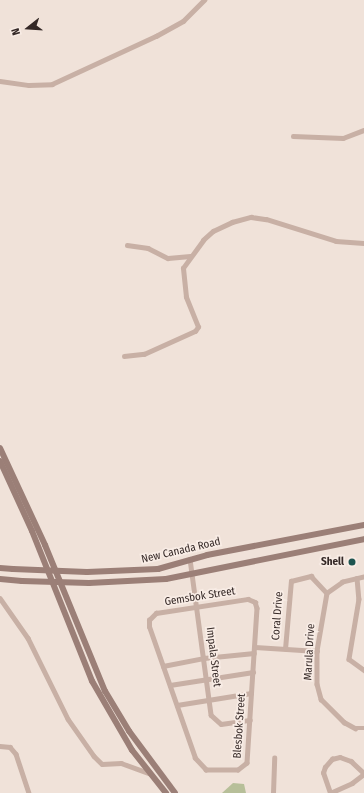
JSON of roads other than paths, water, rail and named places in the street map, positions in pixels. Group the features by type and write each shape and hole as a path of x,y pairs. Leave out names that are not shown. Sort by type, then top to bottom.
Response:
{"main road":[{"path":"0,448 46,545 105,691 129,731 175,793"},
{"path":"0,461 32,531 92,681 118,728 149,773 166,793"},
{"name":"New Canada Road","path":"0,568 87,572 150,570 190,559 364,525"},
{"name":"New Canada Road","path":"0,579 89,583 139,582 193,574 364,539"}],"street":[{"path":"0,81 30,85 52,84 156,36 182,21 204,0"},
{"path":"293,136 343,138 364,130"},
{"path":"124,356 144,354 196,331 198,327 183,281 183,268 190,256 213,230 232,222 251,217 278,222 306,233 336,241 364,243"},
{"path":"127,245 148,248 168,258 190,256"},
{"name":"Impala Street","path":"190,559 212,716 216,722 225,724 250,720"},
{"name":"Coral Drive","path":"285,649 291,582 311,576 327,593"},
{"path":"327,593 338,585 364,576"},
{"path":"357,578 359,599 349,659 364,670"},
{"name":"Marula Drive","path":"327,593 317,651 317,684 322,699 344,722 355,728 364,728"},
{"path":"0,598 28,638 68,719 94,756 102,764 121,763 149,773"},
{"name":"Gemsbok Street","path":"150,618 154,614 197,605 242,599 255,602"},
{"name":"Blesbok Street","path":"150,618 148,625 195,758 206,770 238,770 245,766 250,720 257,608 255,602"},
{"path":"163,666 254,650 285,649 317,651"},
{"path":"170,685 206,678 253,672"},
{"path":"176,704 251,693"},
{"path":"0,746 10,747 16,754 29,793"},
{"path":"340,757 351,761 364,773 352,783 330,793 323,774 325,767 332,759 340,757"},
{"path":"273,793 274,758"}],"place":[{"name":"Shell","path":"352,562"}]}
